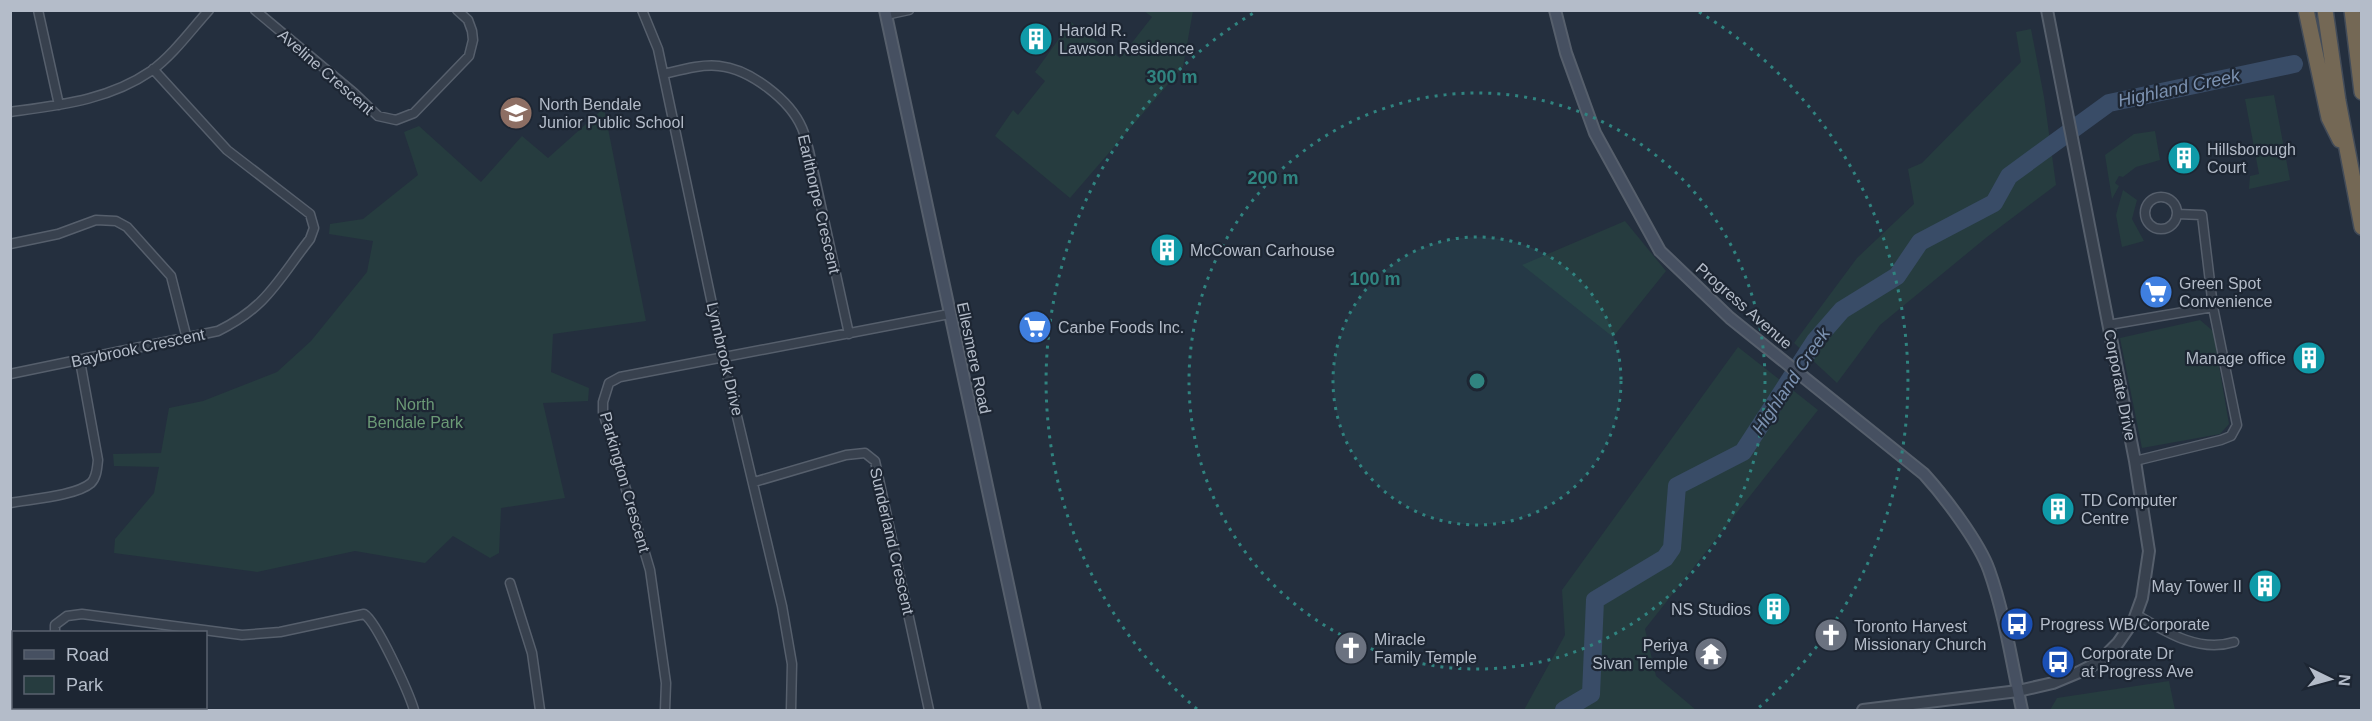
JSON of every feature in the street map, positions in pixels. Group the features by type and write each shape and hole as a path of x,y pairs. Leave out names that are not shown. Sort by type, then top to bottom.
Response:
{"highway":[{"path":"2306,10 2329,118 2348,156"},
{"path":"2325,10 2361,227"},
{"path":"2352,10 2361,92"}],"main road":[{"name":"Progress Avenue","path":"1555,10 1576,86 1595,133 1660,251 1730,318 1924,474 1944,496 1989,568 2022,711"},
{"name":"Ellesmere Road","path":"886,13 1035,711"}],"street":[{"path":"38,10 59,105"},
{"path":"10,112 59,105 121,88 153,69 209,10"},
{"name":"Aveline Crescent","path":"255,10 378,116 396,120 414,113 469,56 472,31 468,20 457,10"},
{"name":"Lynnbrook Drive","path":"642,10 654,39 664,74 724,359 754,482 790,651 791,711"},
{"path":"886,13 909,10"},
{"name":"Corporate Drive","path":"1863,711 2018,691 2053,683 2099,662 2118,643 2137,615 2147,575 2149,551 2135,461 2048,10"},
{"name":"Earlthorpe Crescent","path":"664,74 707,65 731,68 753,79 795,115 803,129 809,151 849,334"},
{"name":"Baybrook Crescent","path":"10,374 218,331 256,309 310,239 314,228 310,214 227,150 153,69"},
{"path":"2135,461 2221,440 2231,436 2237,425 2213,307 2202,215 2177,214"},
{"path":"10,244 58,234 96,220 109,219 127,227 171,276 187,339"},
{"path":"2108,325 2213,307"},
{"name":"Parkington Crescent","path":"665,711 664,664 650,570 603,412 603,402 609,383 620,377 724,359 949,314"},
{"path":"10,503 75,491 92,482 97,473 98,460 80,361"},
{"name":"Sunderland Crescent","path":"754,482 846,455 865,453 875,461 929,711"},
{"path":"510,583 532,653 540,711"},
{"path":"55,631 55,625 61,620 82,614 242,635 280,632 364,614 369,617 378,634 414,711"},
{"path":"2137,615 2196,644 2224,645 2234,642"}],"green space":[{"path":"1144,11 1193,11 1183,67 1070,198 995,136 1013,110 1018,115 1045,81 1035,72 1071,22 1120,58 1152,17"},
{"path":"2031,29 2044,97 2056,185 1987,237 1880,325 1837,383 1794,343 1857,258 1914,204 1908,169 1922,163 2021,62 2016,32"},
{"path":"2274,95 2290,180 2249,189 2250,176 2259,174 2245,99"},
{"name":"North Bendale Park","path":"604,108 646,321 553,334 551,372 589,388 588,401 543,403 565,498 501,508 499,553 490,558 453,536 425,563 355,551 257,572 114,553 115,539 154,493 159,467 114,466 113,454 161,453 169,408 203,401 277,372 311,341 367,272 373,241 329,234 330,224 363,219 418,175 404,132 419,126 481,182 522,136 548,158"},
{"path":"2155,131 2160,160 2136,167 2123,177 2119,176 2115,183 2119,186 2112,199 2105,155 2134,134"},
{"path":"2123,190 2137,200 2132,219 2144,241 2122,247 2116,215"},
{"path":"1625,221 1666,271 1613,337 1522,265"},
{"path":"2200,320 2213,331 2229,424 2220,434 2142,448 2120,338"},
{"path":"1738,347 1818,410 1645,629 1656,676 1696,710 1524,710 1565,635 1562,590"},
{"path":"2169,681 2175,710 2050,710 2057,698"}],"waterway":[{"name":"Highland Creek","path":"1564,710 1591,694 1595,600 1665,558 1672,548 1677,486 1743,452 1815,341 1842,310 1897,276 1920,242 1994,203 2009,176 2109,103 2294,64"}],"place":[{"name":"Harold R. Lawson Residence","path":"1036,39"},
{"name":"North Bendale Junior Public School","path":"516,113"},
{"name":"Hillsborough Court","path":"2184,158"},
{"name":"McCowan Carhouse","path":"1167,250"},
{"name":"Green Spot Convenience","path":"2156,292"},
{"name":"Canbe Foods Inc.","path":"1035,327"},
{"name":"Manage office","path":"2309,358"},
{"name":"TD Computer Centre","path":"2058,509"},
{"name":"May Tower II","path":"2265,586"},
{"name":"NS Studios","path":"1774,609"},
{"name":"Progress WB/Corporate","path":"2017,624"},
{"name":"Toronto Harvest Missionary Church","path":"1831,635"},
{"name":"Miracle Family Temple","path":"1351,648"},
{"name":"Periya Sivan Temple","path":"1711,654"},
{"name":"Corporate Dr at Progress Ave","path":"2058,662"}]}
